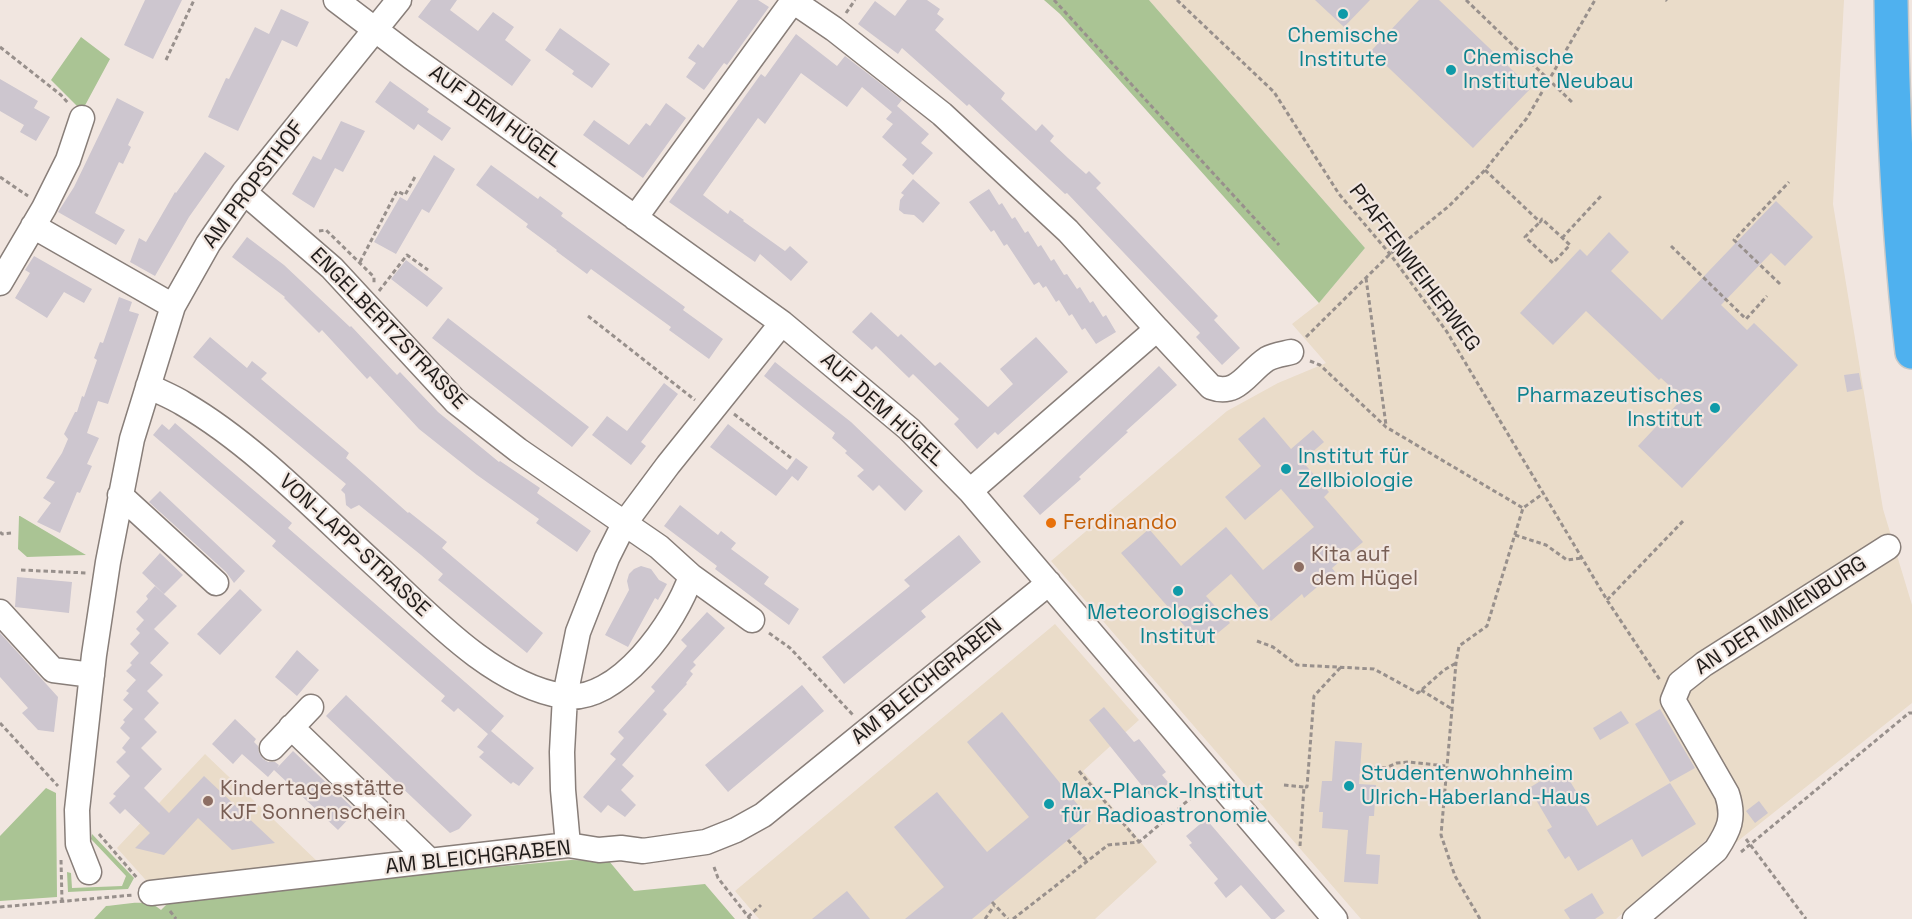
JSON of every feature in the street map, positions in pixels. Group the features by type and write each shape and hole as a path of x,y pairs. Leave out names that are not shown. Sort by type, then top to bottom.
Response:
{"highway":[{"path":"1891,0 1892,103 1902,266 1912,352"}],"street":[{"name":"AUF DEM HÜGEL","path":"336,0 782,323 909,429 970,491 1335,919"},
{"name":"AM PROPSTHOF","path":"89,872 78,844 77,810 106,574 132,440 173,306 208,244 244,192 399,0"},
{"path":"635,218 793,1 834,29 942,114 1068,231 1211,387 1221,391 1233,388 1269,357 1291,352"},
{"path":"0,283 39,217 68,160 82,118"},
{"name":"ENGELBERTZSTRASSE","path":"244,192 332,268 456,402 518,450 659,547 691,576 752,620"},
{"path":"39,217 173,306"},
{"path":"568,845 562,752 566,696 578,632 607,558 624,524 782,323"},
{"path":"970,491 1157,329"},
{"name":"VON-LAPP-STRASSE","path":"148,386 184,404 220,428 269,468 460,643 496,668 525,684 566,696"},
{"path":"120,495 216,583"},
{"name":"AN DER IMMENBURG","path":"1673,700 1680,683 1704,664 1888,547"},
{"path":"566,696 589,693 609,684 633,666 664,631 685,593 691,576"},
{"name":"AM BLEICHGRABEN","path":"151,893 568,845 598,850 621,848 643,851 706,842 736,830 763,815 1049,583"},
{"path":"0,612 53,670 92,675"},
{"path":"1635,919 1716,850 1730,822 1731,808 1727,794 1673,700"},
{"path":"272,748 311,707"},
{"path":"291,728 430,861"}],"path":[{"path":"166,60 194,0"},
{"path":"1054,0 1279,245"},
{"name":"PFAFFENWEIHERWEG","path":"1177,0 1274,92 1340,194 1390,254 1447,332 1607,600 1673,700"},
{"path":"1466,0 1575,104"},
{"path":"1523,508 1386,427 1320,365 1291,352 1390,254 1449,206 1485,170 1527,118 1595,0"},
{"path":"0,47 61,95 82,118"},
{"path":"1485,170 1540,222"},
{"path":"360,262 397,191 405,195 416,175"},
{"path":"0,177 39,217"},
{"path":"1780,284 1734,240 1789,182"},
{"path":"1562,238 1602,195"},
{"path":"1542,219 1570,245 1552,263 1525,237 1540,222 1542,219"},
{"path":"1671,246 1746,319 1767,296"},
{"path":"375,298 407,255 428,270"},
{"path":"1366,278 1386,427"},
{"path":"588,316 791,458"},
{"path":"1480,919 1455,876 1441,835 1456,663 1459,646 1487,627 1523,508 1545,493"},
{"path":"1607,600 1685,519"},
{"path":"0,532 2,534 11,533"},
{"path":"1515,535 1546,545 1567,560 1582,558"},
{"path":"21,570 106,574"},
{"path":"1257,642 1273,647 1298,665 1374,669 1418,693 1444,670 1456,663"},
{"path":"783,644 811,669 850,714 858,718 868,729"},
{"path":"1299,852 1314,696 1341,667"},
{"path":"1421,690 1452,709"},
{"path":"1741,852 1908,713 1912,713"},
{"path":"0,723 151,893"},
{"path":"1367,767 1385,768 1397,763 1409,762 1446,766"},
{"path":"1079,771 1139,842"},
{"path":"1284,785 1304,787"},
{"path":"1013,919 1108,845 1139,842 1203,788"},
{"path":"1730,822 1750,844 1806,919"},
{"path":"1068,840 1087,861"},
{"path":"714,867 718,878 749,918 761,905"},
{"path":"0,907 151,893"},
{"path":"985,919 993,904 1008,919"}],"shaded area":[{"path":"1149,0 1844,0 1833,204 1883,509 1912,605 1912,703 1724,852 1712,835 1616,919 1361,919 1051,561 1227,411 1278,383 1326,363 1292,324 1319,303 1365,248"},
{"path":"1055,624 1139,720 1083,771 1157,862 1095,919 759,919 735,891"},
{"name":"Kindertagesstätte KJF Sonnenschein","path":"205,754 319,863 152,887 117,848"}],"green space":[{"path":"1044,0 1149,0 1365,248 1319,303 1060,14"},
{"path":"81,37 110,59 82,111 51,80"},
{"path":"19,516 86,555 27,557 18,549"},
{"path":"46,788 56,793 57,897 0,901 0,836"},
{"path":"92,834 134,878 128,889 68,892 67,872 71,873 72,888 122,886 126,876 91,839"},
{"path":"571,860 609,861 634,891 705,884 735,919 94,919 106,906 142,903 156,906 161,910 174,897"}],"building":[{"path":"145,0 182,0 153,59 124,45"},
{"path":"431,0 457,0 450,10 478,31 493,12 514,27 505,40 531,60 512,86 418,17"},
{"path":"738,0 758,0 769,7 727,65 724,63 704,90 686,77 696,63 688,58 698,44 703,48"},
{"path":"907,0 927,0 940,9 937,14 944,19 935,30 1005,93 1001,99 1036,131 1042,124 1054,136 1050,141 1086,174 1089,171 1101,183 1096,188 1218,316 1214,320 1240,348 1222,365 1196,337 1200,333 1067,193 1065,194 969,104 967,106 902,48 898,54 858,24 875,1 895,16"},
{"name":"Chemische Institute","path":"1315,0 1370,0 1344,27"},
{"name":"Chemische Institute Neubau","path":"1419,0 1439,0 1531,88 1473,148 1371,51"},
{"path":"281,9 309,22 297,47 282,40 238,131 208,117 226,78 229,79 255,27 269,34"},
{"path":"560,28 610,64 592,88 572,74 574,71 545,50"},
{"path":"796,34 837,66 845,56 902,100 897,106 929,134 921,143 933,153 913,175 902,165 907,159 882,137 893,124 886,119 892,112 862,87 847,107 801,73 765,124 758,118 703,195 728,214 730,210 785,251 790,246 808,262 791,281 760,254 755,262 669,202 761,74 765,77"},
{"path":"0,79 38,101 34,108 50,117 36,141 20,132 24,125 0,111"},
{"path":"390,81 429,109 427,112 451,128 442,141 418,124 414,130 375,102"},
{"path":"117,98 144,112 128,145 131,147 123,164 119,162 95,213 125,230 116,245 58,212 74,187"},
{"path":"666,103 686,118 643,178 583,135 594,120 629,145 646,123 650,126"},
{"path":"341,121 365,131 343,172 335,168 314,208 292,194 313,156 321,160"},
{"path":"205,152 225,166 189,217 155,276 130,262 139,238 146,242 175,192"},
{"path":"434,155 455,169 429,213 422,209 396,254 374,242 400,197 407,201"},
{"path":"491,165 538,199 540,196 563,213 561,216 685,307 683,310 723,339 709,359 669,330 671,327 591,269 587,274 556,251 526,227 528,224 476,185"},
{"path":"913,179 940,203 923,223 914,215 904,214 899,210 900,200 904,195 901,193"},
{"path":"989,189 999,205 1002,203 1012,219 1015,217 1025,233 1028,231 1038,247 1041,245 1051,261 1054,259 1077,289 1080,287 1090,303 1093,301 1103,317 1106,315 1116,332 1096,344 1085,328 1082,330 1072,314 1069,316 1059,300 1056,302 1046,286 1043,288 1039,282 1034,285 1007,244 1004,246 994,230 991,232 969,202"},
{"path":"1776,201 1813,237 1785,266 1771,253 1721,305 1747,330 1754,323 1798,365 1682,488 1638,446 1683,398 1661,378 1659,380 1586,311 1553,345 1520,313 1580,249 1587,256 1609,232 1629,252 1611,271 1662,320"},
{"path":"247,237 284,265 351,326 397,375 400,372 438,412 499,462 540,488 537,493 591,531 577,552 536,523 539,519 477,475 419,429 370,376 367,379 322,330 319,333 285,297 232,257"},
{"path":"34,256 92,289 84,303 64,292 47,318 15,298 30,273 25,270"},
{"path":"406,260 443,288 427,307 391,279"},
{"path":"119,297 132,302 129,311 139,314 108,404 98,401 87,433 99,438 87,464 92,466 80,493 77,492 60,533 37,522 51,503 43,498 55,482 46,478 68,439 64,434 77,412 82,396 84,397 97,360 94,358 100,342 103,343"},
{"path":"871,312 898,337 901,334 935,366 940,362 988,407 1013,384 1000,369 1036,337 1068,372 998,435 995,432 977,449 954,424 959,419 913,374 909,378 876,346 872,350 852,332"},
{"path":"448,318 589,427 572,447 432,338"},
{"path":"210,337 247,368 252,361 267,373 261,379 349,453 346,458 408,513 447,542 442,548 543,633 527,653 438,580 443,574 421,555 359,505 351,509 346,505 345,494 341,490 346,484 193,357"},
{"path":"775,362 851,422 923,491 905,511 879,485 873,491 857,476 864,470 832,438 835,433 764,376"},
{"path":"1159,366 1177,385 1079,477 1081,479 1040,515 1023,496"},
{"path":"1859,373 1862,389 1847,392 1844,375"},
{"path":"664,383 678,394 641,442 646,446 631,465 592,435 607,416 627,431"},
{"path":"1264,417 1291,449 1313,430 1324,442 1302,461 1329,492 1324,497 1363,542 1332,568 1335,572 1304,598 1302,594 1271,621 1231,574 1206,596 1230,623 1202,646 1121,553 1149,529 1181,566 1226,527 1263,570 1314,527 1281,489 1245,520 1225,497 1261,466 1238,439"},
{"path":"175,423 292,523 288,528 504,716 491,731 534,768 519,786 513,782 511,784 479,757 484,752 477,747 488,734 458,708 454,712 441,701 445,696 272,546 276,541 153,435 162,424 169,430"},
{"path":"728,424 787,470 796,458 808,467 798,481 792,476 776,496 710,447"},
{"path":"160,491 245,571 234,583 226,572 149,502"},
{"path":"680,505 718,535 721,531 736,543 731,549 769,577 764,584 799,609 789,625 715,569 717,566 664,526"},
{"path":"959,535 981,562 921,611 926,617 844,684 822,657 910,586 904,580"},
{"path":"160,553 183,575 164,594 142,573"},
{"path":"641,566 651,569 659,580 667,584 658,600 655,598 628,647 605,635 629,590 627,581 629,574"},
{"path":"17,577 72,582 69,613 15,607"},
{"path":"155,586 177,606 154,629 169,643 150,663 163,675 147,691 159,703 144,719 157,732 141,748 162,769 144,788 169,813 204,776 275,843 232,850 198,818 164,855 135,848 150,833 125,809 120,814 109,803 116,796 113,794 130,776 116,762 126,752 122,748 130,738 120,728 125,722 123,720 133,709 123,700 129,693 126,691 136,680 126,671 139,653 130,644 140,633 136,629 144,620 136,612 148,599 146,596"},
{"path":"240,589 262,610 220,655 197,634"},
{"path":"707,612 725,628 693,662 696,665 690,671 693,674 687,684 663,710 667,714 622,765 634,776 621,790 636,805 625,817 608,805 601,813 583,797 616,759 610,754 624,738 618,732 655,691 651,687 687,646 681,640"},
{"path":"0,633 58,697 54,732 38,730 22,713 28,708 0,677"},
{"path":"297,650 319,670 297,696 275,677"},
{"path":"802,685 824,711 728,792 705,765"},
{"path":"346,695 472,815 459,829 450,833 326,716"},
{"path":"1104,707 1134,742 1139,739 1166,772 1162,775 1169,783 1151,797 1089,720"},
{"path":"1660,709 1695,768 1670,782 1635,724"},
{"path":"1621,711 1629,723 1600,740 1593,728"},
{"name":"Max-Planck-Institut für Radioastronomie","path":"1002,712 1091,821 972,919 905,919 944,887 894,827 937,792 987,852 1029,817 967,742"},
{"path":"235,719 256,739 254,742 263,759 275,762 279,765 277,768 293,751 356,811 338,830 274,770 268,777 242,754 233,764 212,744"},
{"name":"Studentenwohnheim Ulrich-Haberland-Haus","path":"1335,741 1362,743 1359,784 1376,785 1374,816 1369,816 1366,854 1380,855 1378,884 1344,882 1348,830 1322,828 1323,812 1319,812 1322,781 1332,781"},
{"path":"1562,768 1597,826 1670,783 1696,824 1642,857 1632,839 1578,871 1569,856 1565,859 1547,830 1552,827 1529,788"},
{"path":"1759,801 1768,813 1755,823 1746,811"},
{"path":"1206,819 1285,911 1275,919 1271,919 1241,885 1226,898 1214,883 1218,879 1189,845 1192,843 1186,836"},
{"path":"847,891 870,919 812,919"},
{"path":"1592,893 1604,913 1595,919 1570,919 1564,910"}],"place":[{"name":"Chemische Institute","path":"1343,14"},
{"name":"Chemische Institute Neubau","path":"1451,70"},
{"name":"Pharmazeutisches Institut","path":"1715,408"},
{"name":"Institut für Zellbiologie","path":"1286,469"},
{"name":"Ferdinando","path":"1051,523"},
{"name":"Kita auf dem Hügel","path":"1299,567"},
{"name":"Meteorologisches Institut","path":"1178,591"},
{"name":"Studentenwohnheim Ulrich-Haberland-Haus","path":"1349,786"},
{"name":"Kindertagesstätte KJF Sonnenschein","path":"208,801"},
{"name":"Max-Planck-Institut für Radioastronomie","path":"1049,804"}]}
